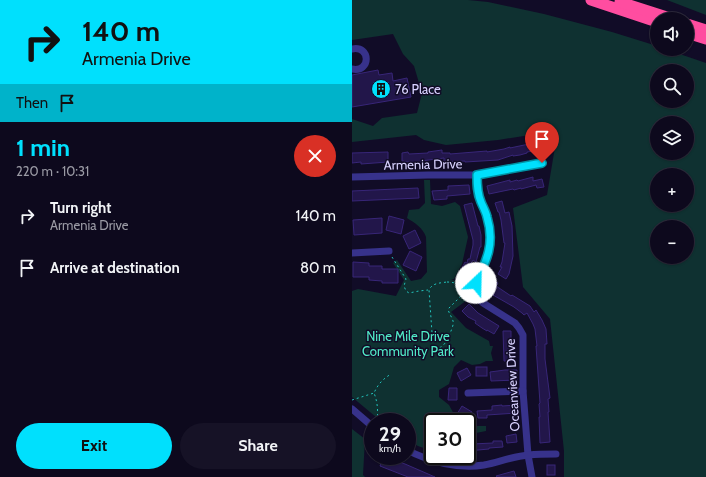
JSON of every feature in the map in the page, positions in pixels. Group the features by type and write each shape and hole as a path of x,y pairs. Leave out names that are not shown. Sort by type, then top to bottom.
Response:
{"highway":[{"path":"592,0 650,20"},
{"path":"614,0 651,12"},
{"path":"694,26 706,30"},
{"path":"694,35 706,39"}],"street":[{"path":"352,49 358,48 364,52 366,54 366,61 361,68 352,68"},
{"name":"Armenia Drive","path":"352,177 477,175 542,163"},
{"path":"475,290 476,283 488,257 490,238 488,218 479,197 477,188 477,175"},
{"path":"352,253 389,251"},
{"name":"Oceanview Drive","path":"475,290 480,301 512,320 517,324 521,331 523,342 528,455 532,477"},
{"path":"468,393 524,391"},
{"path":"352,409 364,419"},
{"path":"416,455 441,463 461,466 483,465 528,455 556,454"}],"path":[{"path":"389,251 406,279 404,286 406,291 410,293 429,290"},
{"path":"447,282 458,283 475,290 463,294 448,309 453,321 450,333 442,346 438,349 434,349 430,287 447,282"},
{"path":"352,400 374,393 377,386 384,378 391,374"},
{"path":"374,393 377,398 378,413"}],"green space":[{"path":"352,0 468,0 488,2 544,14 650,44 650,56 686,56 706,63 706,477 564,477 564,451 550,319 523,287 513,208 547,195 555,147 548,136 536,134 498,140 446,145 424,140 416,135 352,142 352,119 373,126 382,118 417,113 422,93 414,66 403,54 393,34 352,40"},
{"path":"667,0 706,0 706,15"},
{"name":"Nine Mile Drive Community Park","path":"424,180 430,180 431,204 442,206 455,202 460,206 468,237 462,264 454,279 451,279 469,286 471,297 451,312 466,328 489,341 490,346 493,346 491,353 493,361 486,361 480,364 472,365 461,360 454,367 449,384 439,390 439,397 449,405 453,413 424,413 424,448 416,445 416,413 371,413 352,397 352,291 358,289 396,296 404,280 393,263 397,260 411,281 421,279 427,272 425,234 421,228 407,218 409,210 419,209 425,203"},
{"path":"476,426 486,426 486,431 476,433"},
{"path":"352,429 364,438 363,475 365,477 352,477"}],"building":[{"name":"76 Place","path":"378,70 379,75 392,73 393,81 407,78 411,97 352,107 352,75"},
{"path":"543,140 544,149 527,152 520,155 513,155 498,160 444,162 444,158 421,161 421,164 413,164 413,162 402,161 402,153 408,152 409,154 428,153 442,150 442,153 450,154 487,152"},
{"path":"388,152 388,162 361,164 361,162 352,163 352,153"},
{"path":"533,177 533,181 542,179 544,187 537,188 536,185 489,194 487,186 510,180 510,182 518,181"},
{"path":"469,185 470,194 447,196 447,199 434,200 432,191 448,190 448,186"},
{"path":"418,188 419,198 352,201 352,191"},
{"path":"502,201 505,213 509,212 512,226 513,256 509,274 506,279 498,274 502,267 500,267 505,243 499,212 495,203"},
{"path":"472,203 481,235 481,247 476,262 473,260 470,265 474,268 465,284 459,280 465,269 462,268 465,262 467,263 468,259 470,259 473,240 464,205"},
{"path":"389,216 404,220 401,234 386,230"},
{"path":"382,218 382,233 354,235 353,220"},
{"path":"415,230 421,243 409,249 403,236"},
{"path":"410,251 422,257 416,271 403,265"},
{"path":"353,262 369,263 369,266 382,266 382,269 398,269 398,283 382,283 382,281 369,280 369,277 353,277"},
{"path":"493,280 498,283 496,286 530,306 534,312 536,310 546,329 547,344 545,344 545,359 550,398 548,399 548,412 550,442 540,443 540,403 535,329 527,313 524,315 514,307 493,295 494,294 487,289"},
{"path":"469,304 478,313 499,326 494,334 475,323 476,321 468,317 462,311"},
{"path":"503,331 511,331 511,339 513,339 513,361 504,361"},
{"path":"476,367 487,367 487,376 476,376"},
{"path":"467,368 471,375 461,381 457,373"},
{"path":"517,370 517,380 491,381 490,372"},
{"path":"449,388 457,388 457,400 448,400"},
{"path":"517,405 517,413 487,415 487,418 478,418 477,411 492,410 492,406"},
{"path":"462,406 472,412 471,413 458,413"},
{"path":"516,434 517,442 507,443 506,436"},
{"path":"502,441 503,447 476,450 476,444"},
{"path":"407,465 435,477 408,477 380,466"},
{"path":"547,465 555,465 555,475 547,475"},
{"path":"514,471 516,477 496,476"}],"place":[{"name":"76 Place","path":"381,89"}],"route":[{"path":"476,283 488,257 490,248 490,229 488,218 479,197 477,175 542,163"}]}
